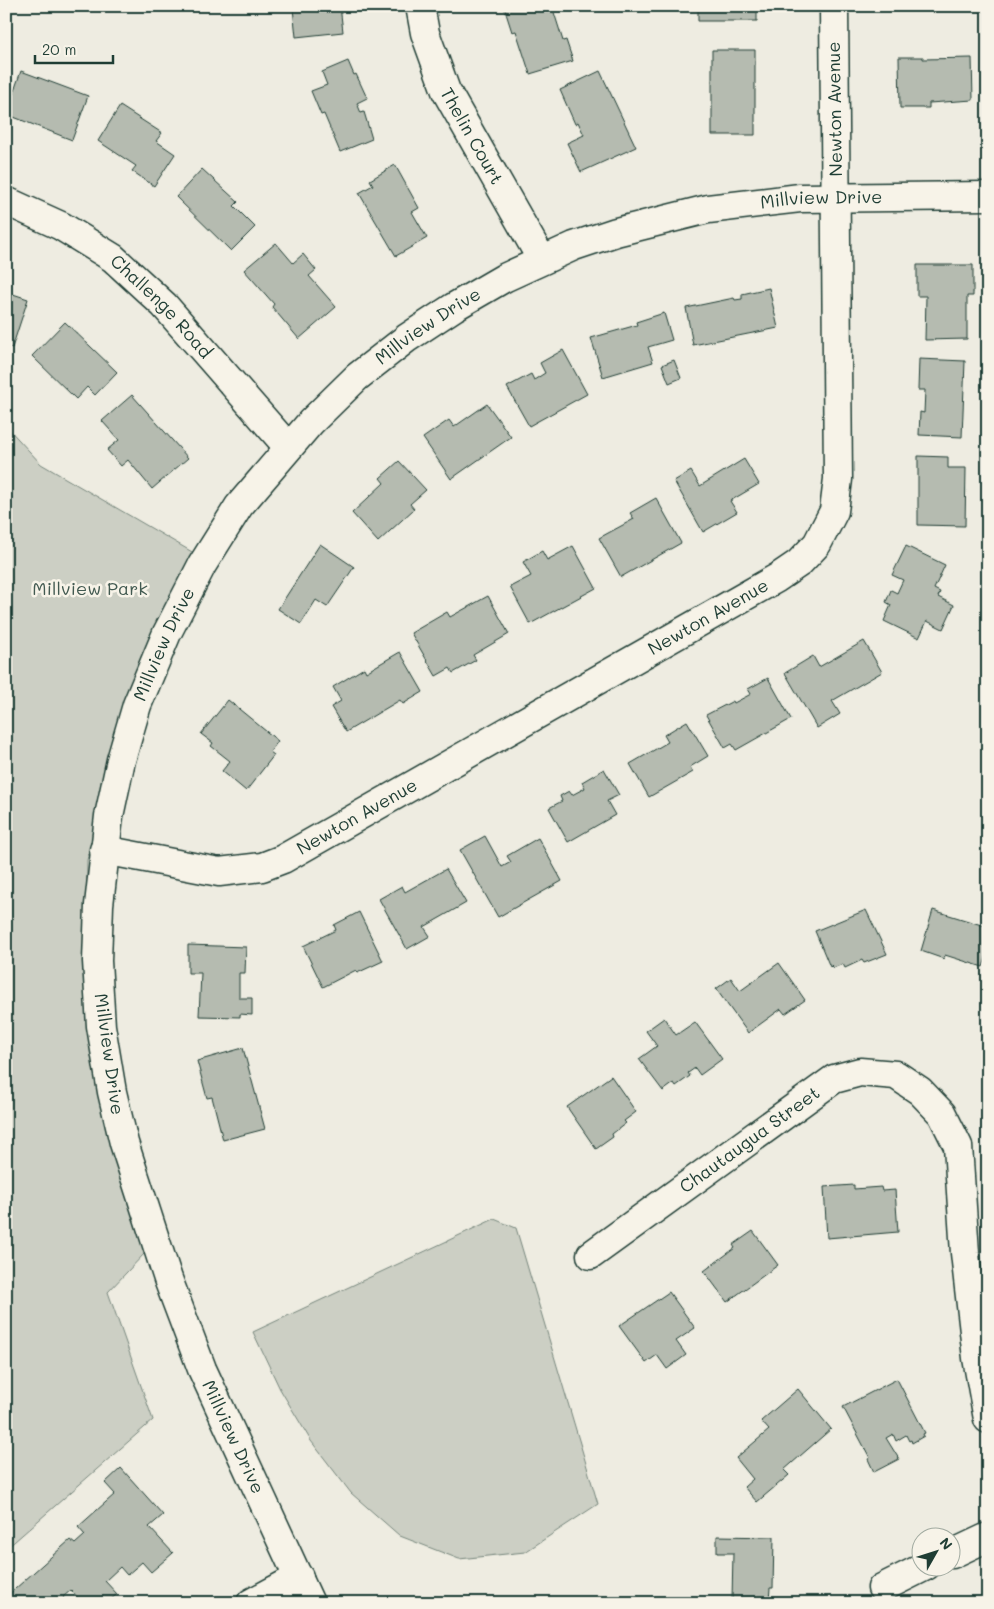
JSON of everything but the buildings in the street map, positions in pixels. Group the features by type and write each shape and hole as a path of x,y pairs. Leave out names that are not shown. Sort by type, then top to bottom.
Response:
{"street":[{"name":"Thelin Court","path":"420,6 425,33 446,91 542,260"},
{"name":"Newton Avenue","path":"104,850 219,872 262,867 284,859 768,583 799,562 817,544 834,511 838,478 834,6"},
{"name":"Millview Drive","path":"310,1603 202,1369 168,1279 124,1143 112,1092 101,1026 97,961 99,904 104,850 111,807 126,742 137,705 167,633 202,565 239,506 311,422 357,377 407,338 470,297 504,278 542,260 616,232 708,209 800,198 988,196"},
{"name":"Challenge Road","path":"6,201 61,226 113,258 164,305 288,447"},
{"name":"Chautaugua Street","path":"591,1254 834,1079 860,1072 896,1075 920,1090 942,1114 958,1146 965,1253 977,1358 988,1420"},
{"path":"962,1549 988,1537"},
{"path":"882,1588 912,1573"},
{"path":"252,1603 299,1577"}],"green space":[{"name":"Millview Park","path":"6,426 41,464 199,556 127,701 87,860 86,965 103,1099 145,1253 108,1292 153,1420 6,1549"},
{"path":"494,1219 516,1228 598,1504 525,1552 459,1559 400,1536 351,1493 311,1441 280,1389 253,1332"}]}
